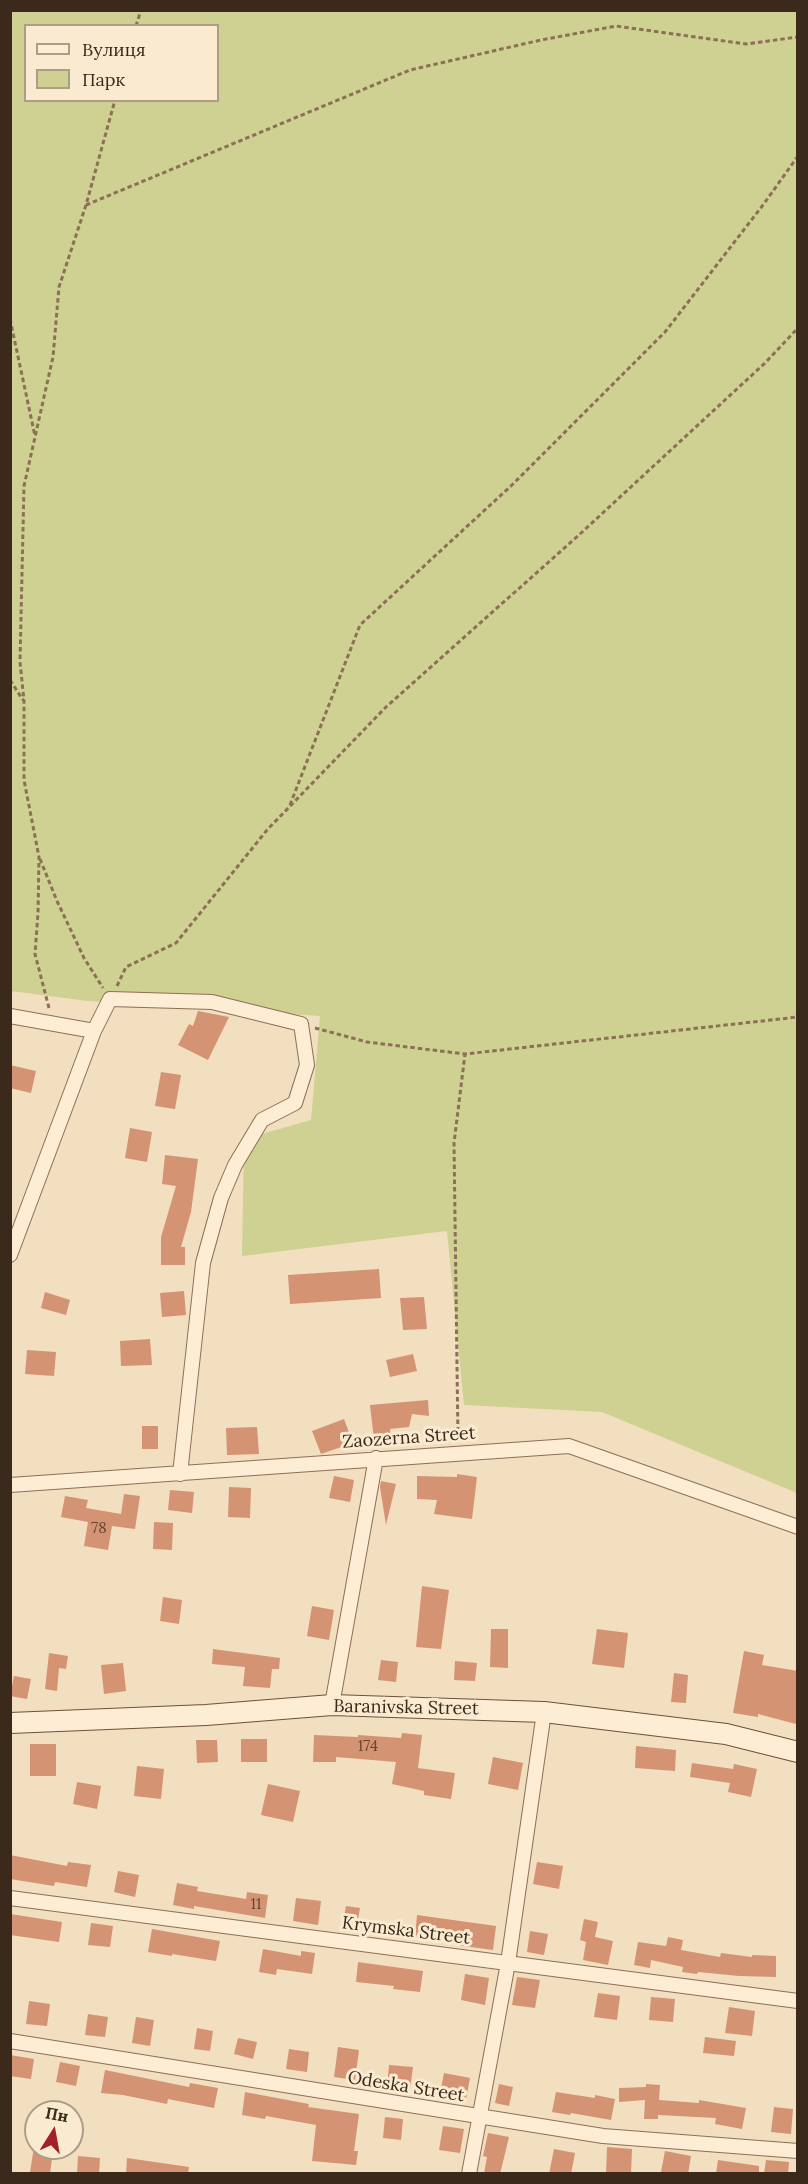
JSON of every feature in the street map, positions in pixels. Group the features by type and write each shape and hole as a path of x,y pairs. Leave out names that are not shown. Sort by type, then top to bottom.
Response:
{"main road":[{"name":"Baranivska Street","path":"10,1723 206,1715 332,1705 543,1712 726,1734 798,1752"}],"street":[{"path":"10,1255 14,1232 94,1031 110,999 212,1002 302,1024 307,1065 295,1103 262,1120 235,1165 220,1197 203,1263 180,1473"},
{"path":"10,1016 94,1031"},
{"name":"Zaozerna Street","path":"10,1485 568,1446 798,1527"},
{"path":"332,1705 376,1458"},
{"path":"469,2174 508,1963 543,1712"},
{"name":"Krymska Street","path":"10,1898 798,2001"},
{"name":"Odeska Street","path":"10,2041 603,2136 798,2151"}],"path":[{"path":"86,205 410,70 541,40 616,26 746,44 798,38"},
{"path":"110,999 84,958 39,856 24,780 24,701 20,662 24,486 53,357 59,287 86,205 114,102"},
{"path":"290,806 360,625 512,485 665,332 798,156"},
{"path":"10,319 35,438"},
{"path":"110,999 126,968 176,942 267,830 386,707 580,534 765,363 798,328"},
{"path":"10,680 24,701"},
{"path":"39,856 35,954 54,1024"},
{"path":"302,1024 367,1042 465,1054 798,1017"},
{"path":"458,1453 454,1143 465,1054"}],"green space":[{"path":"11,11 797,11 797,1493 602,1412 464,1405 447,1231 242,1256 244,1139 311,1120 320,1016 87,1001 11,991"}],"building":[{"path":"198,1011 229,1017 208,1060 178,1045 189,1024 193,1026"},
{"path":"10,1065 36,1071 31,1093 10,1088"},
{"path":"161,1072 181,1075 175,1109 155,1106"},
{"path":"130,1128 152,1132 147,1162 125,1158"},
{"path":"165,1155 198,1159 191,1212 181,1247 185,1247 185,1265 161,1265 161,1237 176,1186 162,1184"},
{"path":"379,1269 381,1298 290,1304 288,1275"},
{"path":"184,1291 186,1315 162,1317 160,1293"},
{"path":"45,1292 70,1300 66,1315 41,1308"},
{"path":"424,1297 427,1329 403,1330 400,1298"},
{"path":"150,1339 152,1365 121,1366 120,1341"},
{"path":"27,1350 56,1352 54,1376 25,1374"},
{"path":"413,1354 417,1371 390,1377 386,1360"},
{"path":"428,1400 429,1416 412,1414 409,1427 390,1429 391,1438 374,1440 370,1405"},
{"path":"344,1419 353,1443 321,1454 312,1431"},
{"path":"142,1426 158,1426 158,1449 142,1449"},
{"path":"257,1427 259,1454 227,1455 226,1428"},
{"path":"457,1474 477,1477 472,1519 434,1514 437,1500 417,1499 417,1476 457,1477"},
{"path":"334,1476 354,1480 350,1502 329,1498"},
{"path":"381,1481 396,1484 386,1525 380,1487"},
{"path":"229,1487 251,1488 250,1518 228,1517"},
{"path":"170,1490 194,1492 192,1513 168,1510"},
{"path":"124,1494 140,1496 135,1529 112,1526 108,1550 84,1546 88,1522 61,1517 65,1496 88,1500 86,1508 121,1514"},
{"path":"154,1522 173,1523 172,1550 153,1549"},
{"path":"422,1586 449,1590 441,1649 416,1647"},
{"path":"163,1597 182,1600 179,1624 160,1621"},
{"path":"312,1606 334,1610 329,1640 307,1636"},
{"path":"491,1629 508,1629 508,1668 490,1667"},
{"path":"597,1629 628,1633 624,1668 592,1664"},
{"path":"213,1649 280,1658 279,1669 272,1669 270,1688 243,1686 245,1667 212,1664"},
{"path":"744,1651 764,1655 762,1665 798,1671 796,1724 758,1714 758,1717 733,1713"},
{"path":"49,1653 68,1656 66,1669 59,1668 57,1691 45,1689"},
{"path":"381,1660 398,1662 396,1682 378,1680"},
{"path":"455,1661 477,1663 475,1681 454,1680"},
{"path":"123,1663 126,1691 104,1694 101,1665"},
{"path":"674,1673 688,1675 686,1703 671,1702"},
{"path":"14,1676 31,1679 27,1699 10,1696"},
{"path":"402,1733 422,1735 418,1768 455,1773 451,1799 424,1795 424,1791 392,1784 396,1762 336,1757 336,1762 313,1762 314,1735 401,1738"},
{"path":"241,1739 267,1739 267,1762 241,1762"},
{"path":"196,1740 217,1740 218,1762 197,1763"},
{"path":"30,1744 56,1744 56,1776 30,1776"},
{"path":"636,1746 676,1750 675,1771 635,1768"},
{"path":"493,1757 523,1763 518,1790 488,1784"},
{"path":"692,1763 733,1769 734,1764 757,1769 751,1797 728,1792 730,1783 690,1777"},
{"path":"137,1766 164,1769 161,1799 134,1796"},
{"path":"77,1782 101,1786 97,1809 73,1804"},
{"path":"268,1784 300,1791 293,1822 261,1815"},
{"path":"10,1855 67,1866 68,1862 91,1865 87,1887 55,1882 54,1886 10,1879"},
{"path":"537,1862 563,1866 559,1889 533,1884"},
{"path":"118,1871 139,1875 135,1897 114,1892"},
{"path":"177,1883 198,1887 197,1891 246,1899 247,1892 268,1895 265,1918 194,1906 194,1909 173,1905"},
{"path":"296,1898 321,1901 318,1925 293,1921"},
{"path":"346,1906 360,1908 356,1930 342,1928"},
{"path":"10,1914 62,1922 59,1942 10,1935"},
{"path":"417,1915 496,1926 493,1950 456,1945 456,1941 415,1937"},
{"path":"584,1919 598,1922 595,1937 613,1941 608,1965 583,1960 586,1942 580,1940"},
{"path":"91,1923 113,1926 110,1947 88,1945"},
{"path":"152,1929 220,1941 216,1961 148,1952"},
{"path":"530,1931 548,1934 544,1955 527,1952"},
{"path":"668,1937 683,1940 681,1950 720,1957 721,1953 752,1957 752,1955 776,1956 776,1977 682,1972 683,1967 651,1960 650,1968 634,1965 638,1942 666,1946"},
{"path":"263,1949 301,1956 301,1951 315,1953 312,1974 277,1969 276,1975 259,1972"},
{"path":"358,1962 423,1971 420,1992 393,1989 394,1986 356,1982"},
{"path":"465,1974 489,1978 485,2005 461,2000"},
{"path":"517,1977 540,1980 535,2008 512,2005"},
{"path":"598,1993 620,1996 617,2020 594,2017"},
{"path":"651,1997 675,1999 673,2022 649,2020"},
{"path":"29,2001 50,2004 47,2026 26,2024"},
{"path":"729,2007 755,2011 752,2036 725,2033"},
{"path":"88,2014 108,2017 105,2037 85,2035"},
{"path":"136,2017 154,2020 150,2046 132,2043"},
{"path":"197,2028 213,2031 210,2051 194,2049"},
{"path":"705,2037 736,2041 734,2056 703,2053"},
{"path":"238,2038 257,2042 253,2059 234,2054"},
{"path":"338,2047 359,2050 355,2080 334,2077"},
{"path":"289,2049 309,2052 307,2072 286,2069"},
{"path":"10,2055 34,2059 31,2079 10,2076"},
{"path":"60,2062 80,2066 76,2086 56,2082"},
{"path":"389,2065 413,2067 410,2089 387,2087"},
{"path":"105,2070 189,2087 190,2083 218,2088 214,2108 168,2099 167,2104 101,2093"},
{"path":"444,2073 470,2078 466,2099 440,2094"},
{"path":"499,2084 513,2087 509,2106 495,2103"},
{"path":"646,2084 660,2085 659,2100 699,2103 699,2100 746,2108 742,2129 715,2124 716,2118 658,2115 658,2119 644,2119 645,2100 619,2102 619,2088 646,2087"},
{"path":"245,2092 309,2104 308,2107 359,2114 354,2151 358,2151 356,2165 312,2161 316,2125 266,2116 265,2119 242,2115"},
{"path":"556,2092 615,2099 611,2120 552,2112"},
{"path":"774,2107 793,2109 791,2134 771,2132"},
{"path":"385,2117 403,2119 401,2140 383,2138"},
{"path":"443,2126 464,2129 460,2153 439,2150"},
{"path":"488,2133 509,2137 500,2174 484,2174 487,2157 483,2156"},
{"path":"607,2147 632,2149 631,2174 606,2174"},
{"path":"554,2149 575,2153 571,2174 549,2174"},
{"path":"665,2151 691,2156 688,2174 661,2172"},
{"path":"84,2157 100,2158 99,2174 77,2174 78,2160 84,2160"},
{"path":"127,2158 189,2167 188,2174 126,2174"},
{"path":"32,2160 52,2160 50,2174 30,2172"},
{"path":"718,2160 759,2166 759,2174 716,2174"},
{"path":"766,2160 789,2162 788,2174 764,2174"}]}
